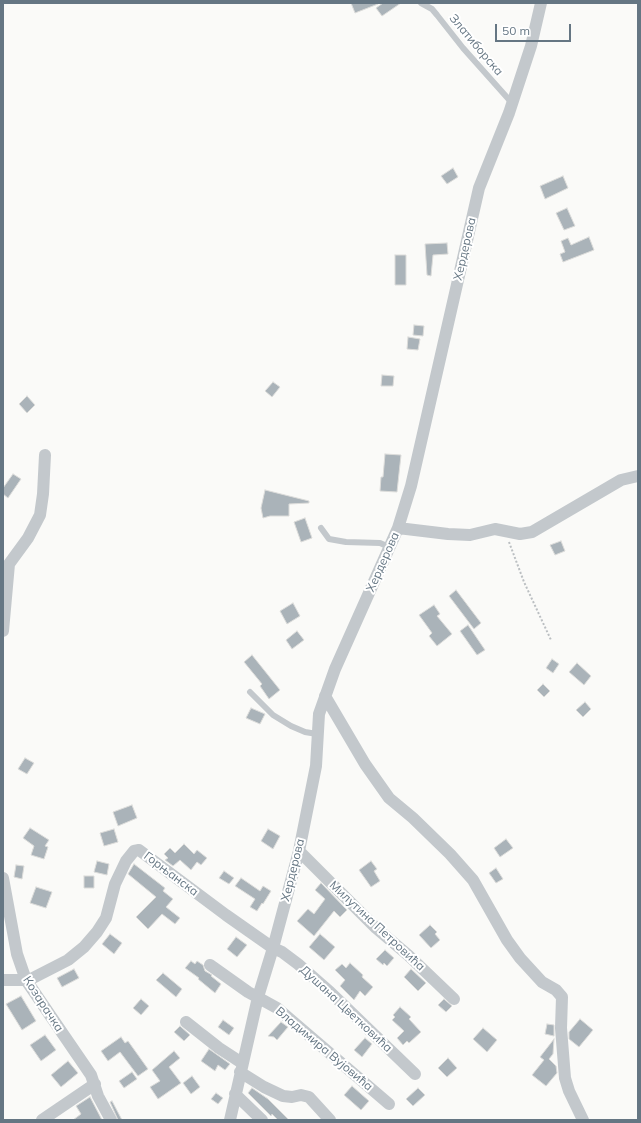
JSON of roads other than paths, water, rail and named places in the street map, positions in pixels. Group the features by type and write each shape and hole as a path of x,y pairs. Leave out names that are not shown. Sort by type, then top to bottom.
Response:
{"street":[{"name":"Хердерова","path":"230,1120 258,997 299,851 316,766 319,714 325,696 398,528 411,486 479,188 512,103 531,46 541,3"},
{"path":"3,631 9,564 28,538 40,515 43,494 45,455"},
{"path":"398,528 470,535 495,529 520,534 532,532 620,480 638,476"},
{"path":"325,696 365,764 389,798 413,818 450,854 473,880 507,940 520,958 542,982 556,990 562,997 560,1028 565,1078 583,1120"},
{"name":"Горњанска","path":"27,980 68,960 84,947 97,932 106,918 116,884 126,861 134,851 139,850 273,948"},
{"name":"Милутина Петровића","path":"299,851 376,928 408,954 454,1000"},
{"name":"Козарачка","path":"3,878 17,954 27,980 85,1066 95,1084 98,1096 111,1120"},
{"name":"Душана Цветковића","path":"273,948 282,952 298,964 330,992 415,1074"},
{"name":"Владимира Вујовића","path":"210,964 248,992 277,1008 389,1104"},
{"path":"3,980 27,980"},
{"path":"186,1022 264,1087 282,1096 292,1097 301,1095 309,1097 330,1120"},
{"path":"42,1120 95,1084"},
{"path":"235,1094 262,1120"}],"lane":[{"name":"Златиборска","path":"421,3 432,9 463,48 512,103"},
{"path":"321,528 329,539 346,542 380,543 389,547"},
{"path":"250,692 273,715 291,726 305,732 317,734"}]}
